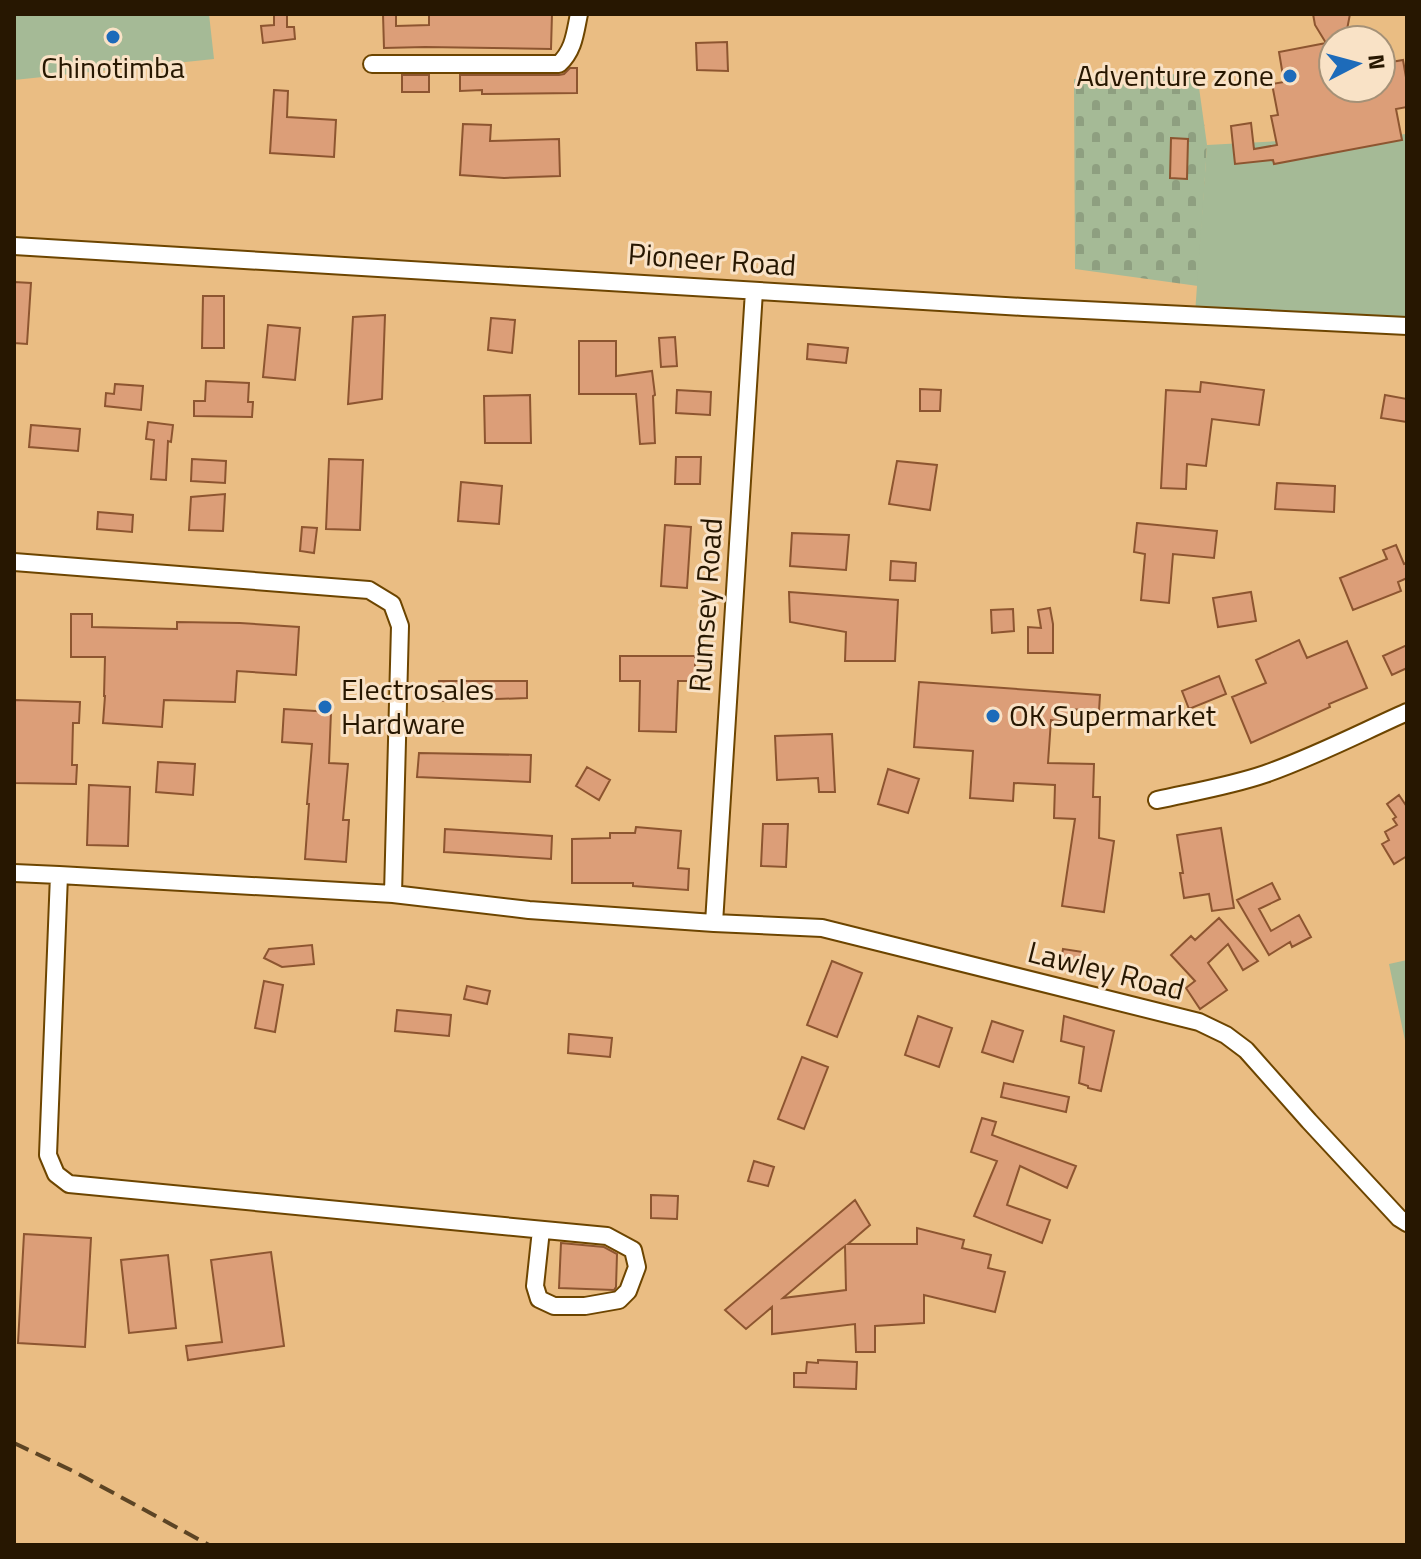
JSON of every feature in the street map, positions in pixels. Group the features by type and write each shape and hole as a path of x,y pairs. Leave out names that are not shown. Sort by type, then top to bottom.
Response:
{"street":[{"path":"372,64 559,64 572,49 579,14"},
{"name":"Pioneer Road","path":"14,246 1023,307 1407,326"},
{"name":"Rumsey Road","path":"714,923 754,291"},
{"path":"14,562 369,590 392,604 400,626 393,894"},
{"path":"1157,800 1264,774 1321,752 1407,712"},
{"name":"Lawley Road","path":"14,873 393,894 529,910 822,928 1199,1022 1226,1035 1246,1050 1329,1143 1407,1223"},
{"path":"59,875 48,1155 56,1174 69,1184 607,1236 633,1250 637,1267 628,1291 619,1300 585,1306 554,1306 539,1299 535,1286 541,1230"}],"green space":[{"name":"Chinotimba","path":"14,14 209,14 214,59 14,80"},
{"path":"1197,73 1207,145 1198,286 1075,269 1074,79"},
{"path":"1407,134 1407,326 1195,314 1207,145"},
{"path":"1407,960 1407,1050 1389,964"}],"building":[{"path":"274,14 287,14 287,27 294,27 295,39 263,43 261,26 274,25"},
{"path":"383,14 396,14 396,26 429,25 429,14 552,14 551,49 384,48"},
{"path":"1313,14 1350,14 1348,24 1317,24 1317,28"},
{"path":"727,42 728,71 697,70 696,43"},
{"path":"1317,45 1317,104 1397,104 1397,61 1403,60 1407,107 1396,109 1402,140 1274,164 1273,160 1235,164 1231,126 1251,123 1254,149 1277,145 1271,116 1278,115 1272,84 1284,82 1279,52"},
{"path":"570,68 577,68 577,93 482,94 482,90 460,91 460,75 559,75"},
{"path":"402,75 429,75 429,92 402,92"},
{"path":"274,90 288,91 287,117 336,120 334,157 270,153"},
{"path":"463,124 491,125 490,141 559,139 560,176 504,178 460,175"},
{"path":"1171,138 1188,139 1187,179 1170,178"},
{"path":"14,282 31,283 27,344 14,343"},
{"path":"203,296 224,296 224,348 202,348"},
{"path":"385,315 382,399 348,404 353,317"},
{"path":"491,318 515,320 512,353 488,350"},
{"path":"268,325 300,328 295,380 263,377"},
{"path":"675,337 677,366 661,367 659,338"},
{"path":"579,341 616,341 616,376 652,371 655,443 640,444 636,394 579,394"},
{"path":"808,344 848,348 846,363 807,359"},
{"path":"206,381 249,383 248,402 253,402 252,417 194,416 194,401 205,401"},
{"path":"1201,382 1264,390 1259,425 1212,419 1206,466 1187,464 1186,489 1161,488 1166,390 1200,392"},
{"path":"115,384 143,386 141,410 105,406 106,393 114,394"},
{"path":"920,389 941,390 940,411 920,411"},
{"path":"677,390 711,392 710,415 676,413"},
{"path":"530,395 531,443 485,443 484,396"},
{"path":"1385,395 1407,399 1407,422 1381,418"},
{"path":"148,422 173,425 171,442 168,441 166,480 151,479 154,440 146,439"},
{"path":"31,425 80,429 78,451 29,447"},
{"path":"676,457 701,457 700,484 675,484"},
{"path":"192,459 226,461 225,483 191,481"},
{"path":"329,459 363,460 360,530 326,529"},
{"path":"897,461 937,465 930,510 889,504"},
{"path":"461,482 502,486 499,524 458,521"},
{"path":"1277,483 1335,486 1334,512 1275,509"},
{"path":"225,494 223,531 189,530 191,497"},
{"path":"98,512 133,515 132,532 97,529"},
{"path":"1137,523 1217,531 1214,558 1173,554 1169,603 1141,600 1145,554 1134,552"},
{"path":"665,525 691,527 687,588 661,586"},
{"path":"302,527 317,528 314,553 300,551"},
{"path":"792,533 849,535 846,570 790,566"},
{"path":"1396,545 1404,564 1407,563 1407,578 1398,582 1401,591 1353,610 1340,578 1387,559 1383,550"},
{"path":"891,561 916,563 915,581 890,580"},
{"path":"789,592 898,600 895,661 845,661 846,632 790,622"},
{"path":"1251,592 1256,621 1218,627 1213,598"},
{"path":"1050,608 1053,653 1028,653 1028,627 1041,628 1038,610"},
{"path":"1013,609 1014,631 992,633 991,610"},
{"path":"71,614 92,614 92,627 177,629 177,622 299,627 296,675 237,671 235,702 164,700 162,727 103,723 105,657 71,657"},
{"path":"1299,640 1307,658 1347,641 1367,688 1251,743 1232,697 1266,683 1256,660"},
{"path":"1407,645 1407,668 1392,675 1383,656"},
{"path":"620,656 695,656 695,681 678,681 676,732 639,731 640,681 620,681"},
{"path":"1219,676 1226,694 1189,709 1182,691"},
{"path":"439,681 527,681 527,698 440,701"},
{"path":"919,682 1100,695 1099,711 1070,709 1069,722 1051,720 1048,763 1094,764 1093,797 1100,797 1099,838 1114,841 1104,912 1062,906 1075,819 1054,818 1055,785 1014,783 1013,801 970,798 973,751 914,747"},
{"path":"14,700 80,702 79,723 73,723 72,765 77,765 76,784 14,783"},
{"path":"284,709 331,712 329,763 348,764 343,820 349,820 346,862 305,859 312,744 282,742"},
{"path":"832,734 835,792 819,792 818,778 777,780 775,736"},
{"path":"419,753 531,755 530,782 417,777"},
{"path":"158,762 195,764 193,795 156,792"},
{"path":"587,767 610,780 599,800 576,786"},
{"path":"888,769 919,779 908,813 878,804"},
{"path":"89,785 130,787 128,846 87,845"},
{"path":"1399,795 1407,807 1407,856 1394,864 1382,844 1389,840 1385,832 1397,825 1393,819 1396,817 1387,804"},
{"path":"763,824 788,824 786,867 761,866"},
{"path":"636,827 681,831 678,868 689,869 688,890 633,886 633,883 572,883 572,839 610,838 610,833 635,833"},
{"path":"1221,828 1234,908 1212,911 1209,894 1184,898 1177,835"},
{"path":"445,829 552,836 551,859 444,852"},
{"path":"1272,883 1280,899 1259,909 1271,931 1299,915 1311,937 1292,947 1290,942 1269,955 1237,900"},
{"path":"1219,918 1258,961 1243,970 1228,944 1208,963 1227,990 1200,1009 1186,988 1195,981 1171,955 1191,936 1195,940"},
{"path":"312,945 314,964 282,967 264,958 269,949"},
{"path":"1063,949 1083,952 1079,970 1060,966"},
{"path":"832,961 862,973 837,1037 807,1025"},
{"path":"264,981 283,985 275,1032 255,1028"},
{"path":"467,986 490,991 487,1004 464,999"},
{"path":"397,1010 451,1015 449,1036 395,1031"},
{"path":"918,1016 952,1028 939,1067 905,1055"},
{"path":"1064,1016 1114,1031 1101,1091 1079,1083 1084,1047 1061,1041"},
{"path":"992,1021 1023,1031 1013,1062 982,1052"},
{"path":"569,1034 612,1038 610,1057 568,1053"},
{"path":"802,1057 828,1067 804,1129 778,1119"},
{"path":"1004,1083 1069,1097 1066,1112 1001,1097"},
{"path":"982,1118 996,1122 992,1135 1076,1166 1067,1188 1020,1166 1007,1205 1050,1220 1042,1243 974,1216 997,1161 971,1152"},
{"path":"754,1161 774,1167 768,1186 748,1181"},
{"path":"651,1195 678,1196 677,1219 651,1218"},
{"path":"855,1200 870,1225 848,1244 917,1244 917,1228 964,1240 962,1248 991,1255 988,1268 1005,1272 995,1312 924,1295 924,1323 875,1326 875,1352 856,1352 855,1324 772,1334 772,1307 746,1329 725,1310","holes":["845,1246 846,1290 783,1298"]},
{"path":"24,1234 91,1238 85,1347 18,1343"},
{"path":"561,1243 604,1247 617,1254 614,1290 559,1288"},
{"path":"271,1252 284,1346 188,1360 186,1346 222,1342 211,1260"},
{"path":"168,1255 176,1328 129,1333 121,1260"},
{"path":"818,1360 857,1362 856,1389 794,1387 794,1373 806,1373 807,1362 818,1363"}],"railway":[{"path":"14,1443 73,1471 209,1545"}],"place":[{"name":"Chinotimba","path":"113,37"},
{"name":"Adventure zone","path":"1290,76"},
{"name":"Electrosales Hardware","path":"325,707"},
{"name":"OK Supermarket","path":"993,716"}]}
